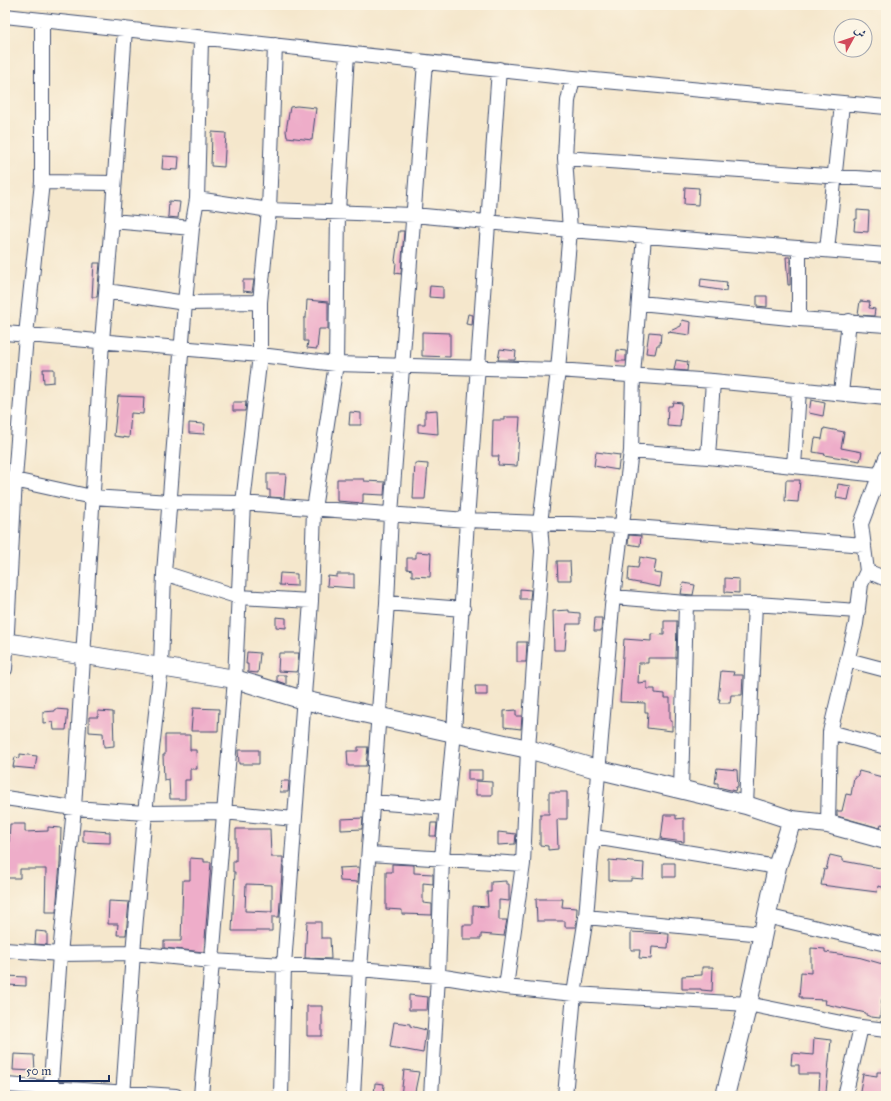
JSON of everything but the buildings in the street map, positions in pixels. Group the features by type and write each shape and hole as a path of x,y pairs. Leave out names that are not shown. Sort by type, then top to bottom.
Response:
{"street":[{"path":"5,16 201,39 499,69 573,78 886,107"},
{"path":"5,669 10,479 42,182 42,20"},
{"path":"50,1092 60,954 74,808 102,342 107,292 125,29"},
{"path":"124,1094 133,954 145,813 161,667 164,573 185,303 192,228 197,199 201,39"},
{"path":"201,1096 235,679 243,503 260,355 260,302 269,210 275,46"},
{"path":"281,1096 284,965 311,601 314,509 336,364 338,212 347,54"},
{"path":"353,1096 360,969 388,603 391,514 425,62"},
{"path":"431,1096 438,976 442,858 454,732 463,608 467,520 479,369 499,69"},
{"path":"506,987 524,864 528,749 542,551 540,524 558,370 570,230 565,158 568,101 573,78"},
{"path":"827,250 842,104"},
{"path":"565,158 886,180"},
{"path":"42,182 114,183"},
{"path":"197,199 269,210 414,215 570,230 886,255"},
{"path":"112,221 192,228"},
{"path":"565,1096 574,994 586,917 594,837 612,606 631,451 633,376 640,303 644,236"},
{"path":"798,320 799,248"},
{"path":"107,292 185,303 260,302"},
{"path":"640,303 798,320 849,321 886,325"},
{"path":"841,394 849,321"},
{"path":"5,333 182,350 260,355 336,364 558,370 713,381 886,398"},
{"path":"708,457 713,381"},
{"path":"794,466 799,390"},
{"path":"631,451 708,457 879,476"},
{"path":"828,824 830,732 848,660 858,611 861,584 867,571 861,524 886,460"},
{"path":"10,479 92,497 170,502 243,503 540,524 622,526 864,545"},
{"path":"867,571 886,579"},
{"path":"164,573 239,597 311,601"},
{"path":"614,597 686,603 755,604 858,611"},
{"path":"388,603 463,608"},
{"path":"681,790 686,603"},
{"path":"746,805 755,604"},
{"path":"6,642 235,679 303,700 528,749 600,770 746,805 792,820 828,824 886,840"},
{"path":"848,660 886,670"},
{"path":"830,732 886,747"},
{"path":"5,798 74,808 145,813 224,812 294,819"},
{"path":"373,802 447,808"},
{"path":"725,1096 748,1004 777,867 792,820"},
{"path":"594,837 777,867"},
{"path":"370,854 524,864"},
{"path":"766,916 886,944"},
{"path":"586,917 763,934"},
{"path":"5,950 60,954 133,954 212,962 360,969 438,976 506,987 574,994 748,1004 861,1027 886,1030"},
{"path":"845,1096 861,1027"},
{"path":"5,1085 50,1092 176,1096"}]}
